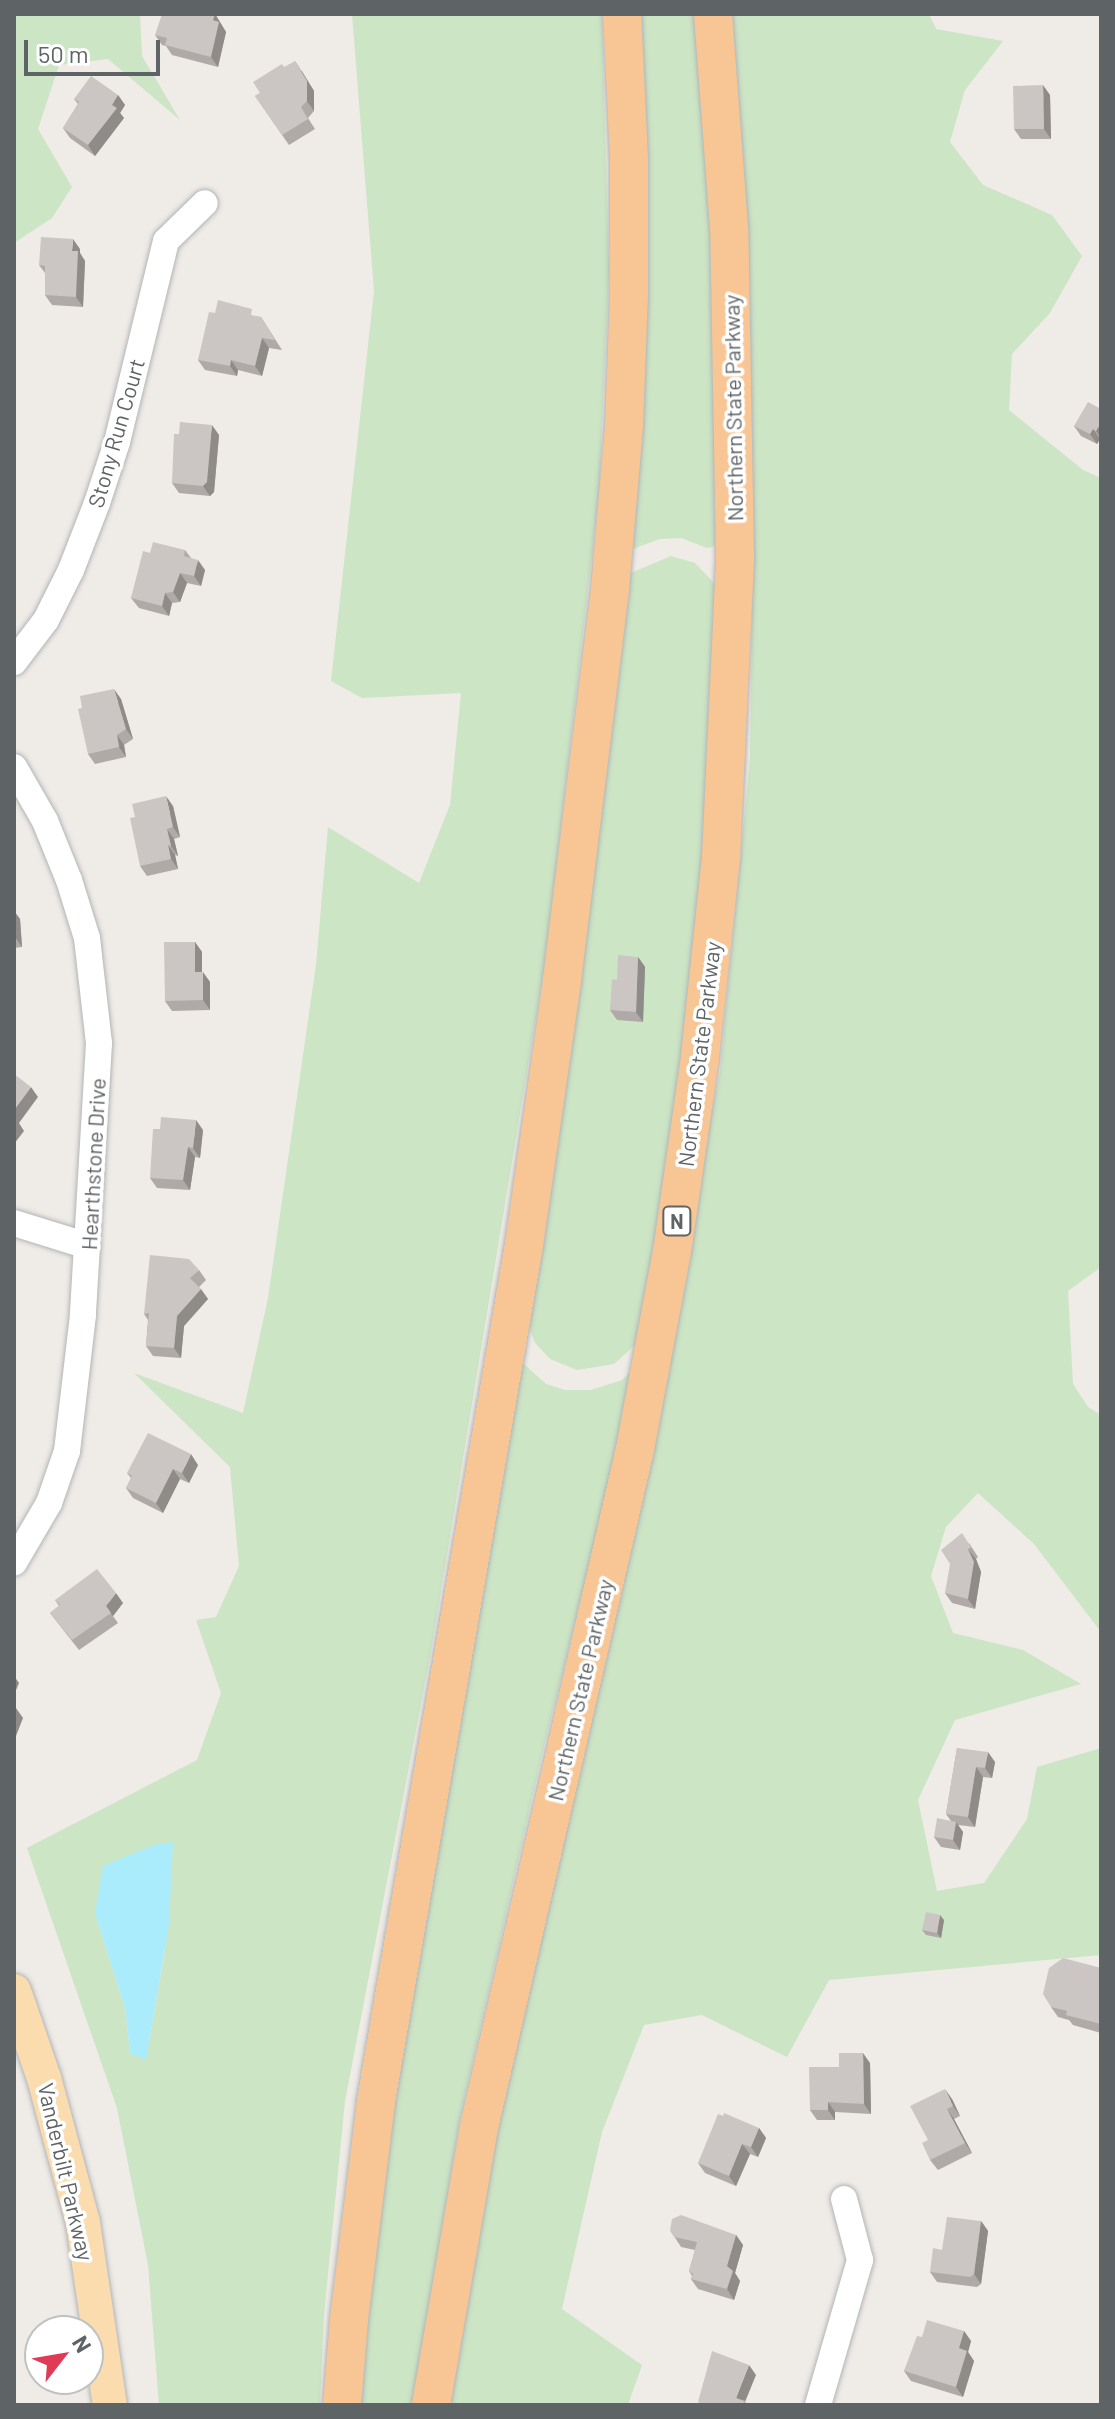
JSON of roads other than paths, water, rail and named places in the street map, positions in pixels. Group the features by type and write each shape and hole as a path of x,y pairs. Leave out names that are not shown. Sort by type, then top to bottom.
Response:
{"highway":[{"path":"342,2405 352,2292 376,2101 524,1245 562,980 610,589 624,425 629,293 629,160 622,14"},
{"name":"Northern State Parkway","path":"431,2405 479,2127 635,1449 672,1252 700,1057 721,857 735,571 731,255 713,14"}],"main road":[{"name":"Vanderbilt Parkway","path":"14,1991 44,2078 83,2223 110,2405"}],"street":[{"name":"Stony Run Court","path":"14,662 46,620 71,570 97,503 117,442 166,241 205,203"},
{"name":"Hearthstone Drive","path":"14,767 45,821 69,880 87,938 99,1043 88,1246 77,1380 67,1451 49,1503 27,1547 14,1563"},
{"path":"14,1223 88,1246"},
{"path":"818,2405 860,2260 844,2199"}],"water":[{"path":"173,1842 169,1925 146,2060 130,2053 125,2008 95,1913 103,1866 153,1845"}]}
